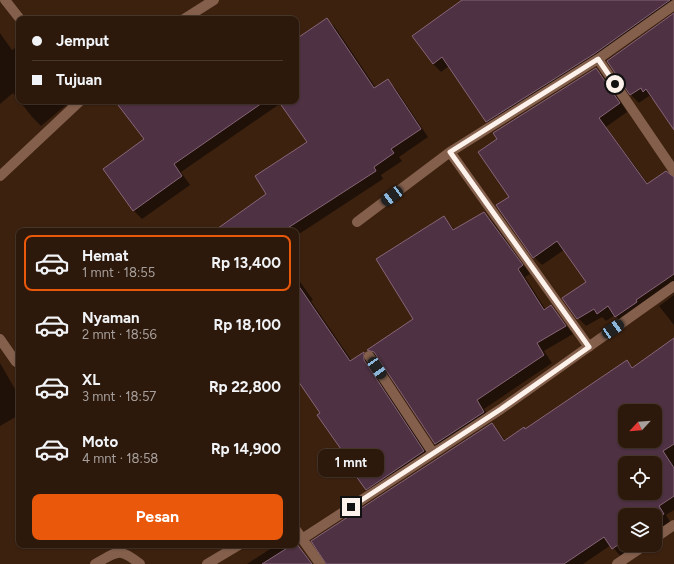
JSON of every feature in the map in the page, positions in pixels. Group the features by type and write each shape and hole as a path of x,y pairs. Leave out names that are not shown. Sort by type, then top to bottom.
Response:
{"street":[{"path":"5,0 18,16"},
{"path":"189,16 214,0"},
{"path":"357,222 450,152 598,59 674,5"},
{"path":"598,59 674,171"},
{"path":"0,176 77,104"},
{"path":"450,152 589,347"},
{"path":"302,539 501,409 674,286"},
{"path":"0,340 16,362"},
{"path":"369,356 433,453"},
{"path":"662,533 674,525"},
{"path":"299,534 320,564"},
{"path":"207,564 234,548"},
{"path":"95,564 115,553 121,552 127,553 140,564"},
{"path":"617,564 635,552"}],"building":[{"path":"462,0 670,0 594,54 486,122 442,57 433,64 412,36"},
{"path":"674,13 674,130 646,89 643,92 641,88 630,95 607,61"},
{"path":"327,18 374,88 388,79 421,129 391,149 394,153 374,167 376,171 288,228 218,228 266,194 255,176 307,142 280,104 299,104 299,37"},
{"path":"596,68 620,103 599,118 647,184 666,171 674,177 674,274 636,300 637,302 615,317 608,306 597,314 594,309 577,319 562,298 586,282 557,241 533,258 496,205 509,197 478,152 497,139 493,133"},
{"path":"117,104 261,104 174,164 182,176 133,211 103,169 144,139"},
{"path":"484,212 523,265 518,269 544,310 551,305 566,326 537,343 544,355 477,400 484,412 435,444 374,352 367,350 413,319 376,259 444,216 453,230"},
{"path":"299,286 350,361 364,352 364,360 424,451 366,490 340,454 343,452 317,415 320,413 299,382"},
{"path":"674,338 674,444 663,451 674,468 674,496 659,506 660,508 618,508 618,545 612,549 604,537 564,564 326,564 311,541 492,423 504,441 524,427 525,429 627,360 632,368"},
{"path":"299,547 312,564 262,564 287,548"}],"route":[{"path":"351,507 501,409 589,347 450,152 598,59 615,84"}]}
